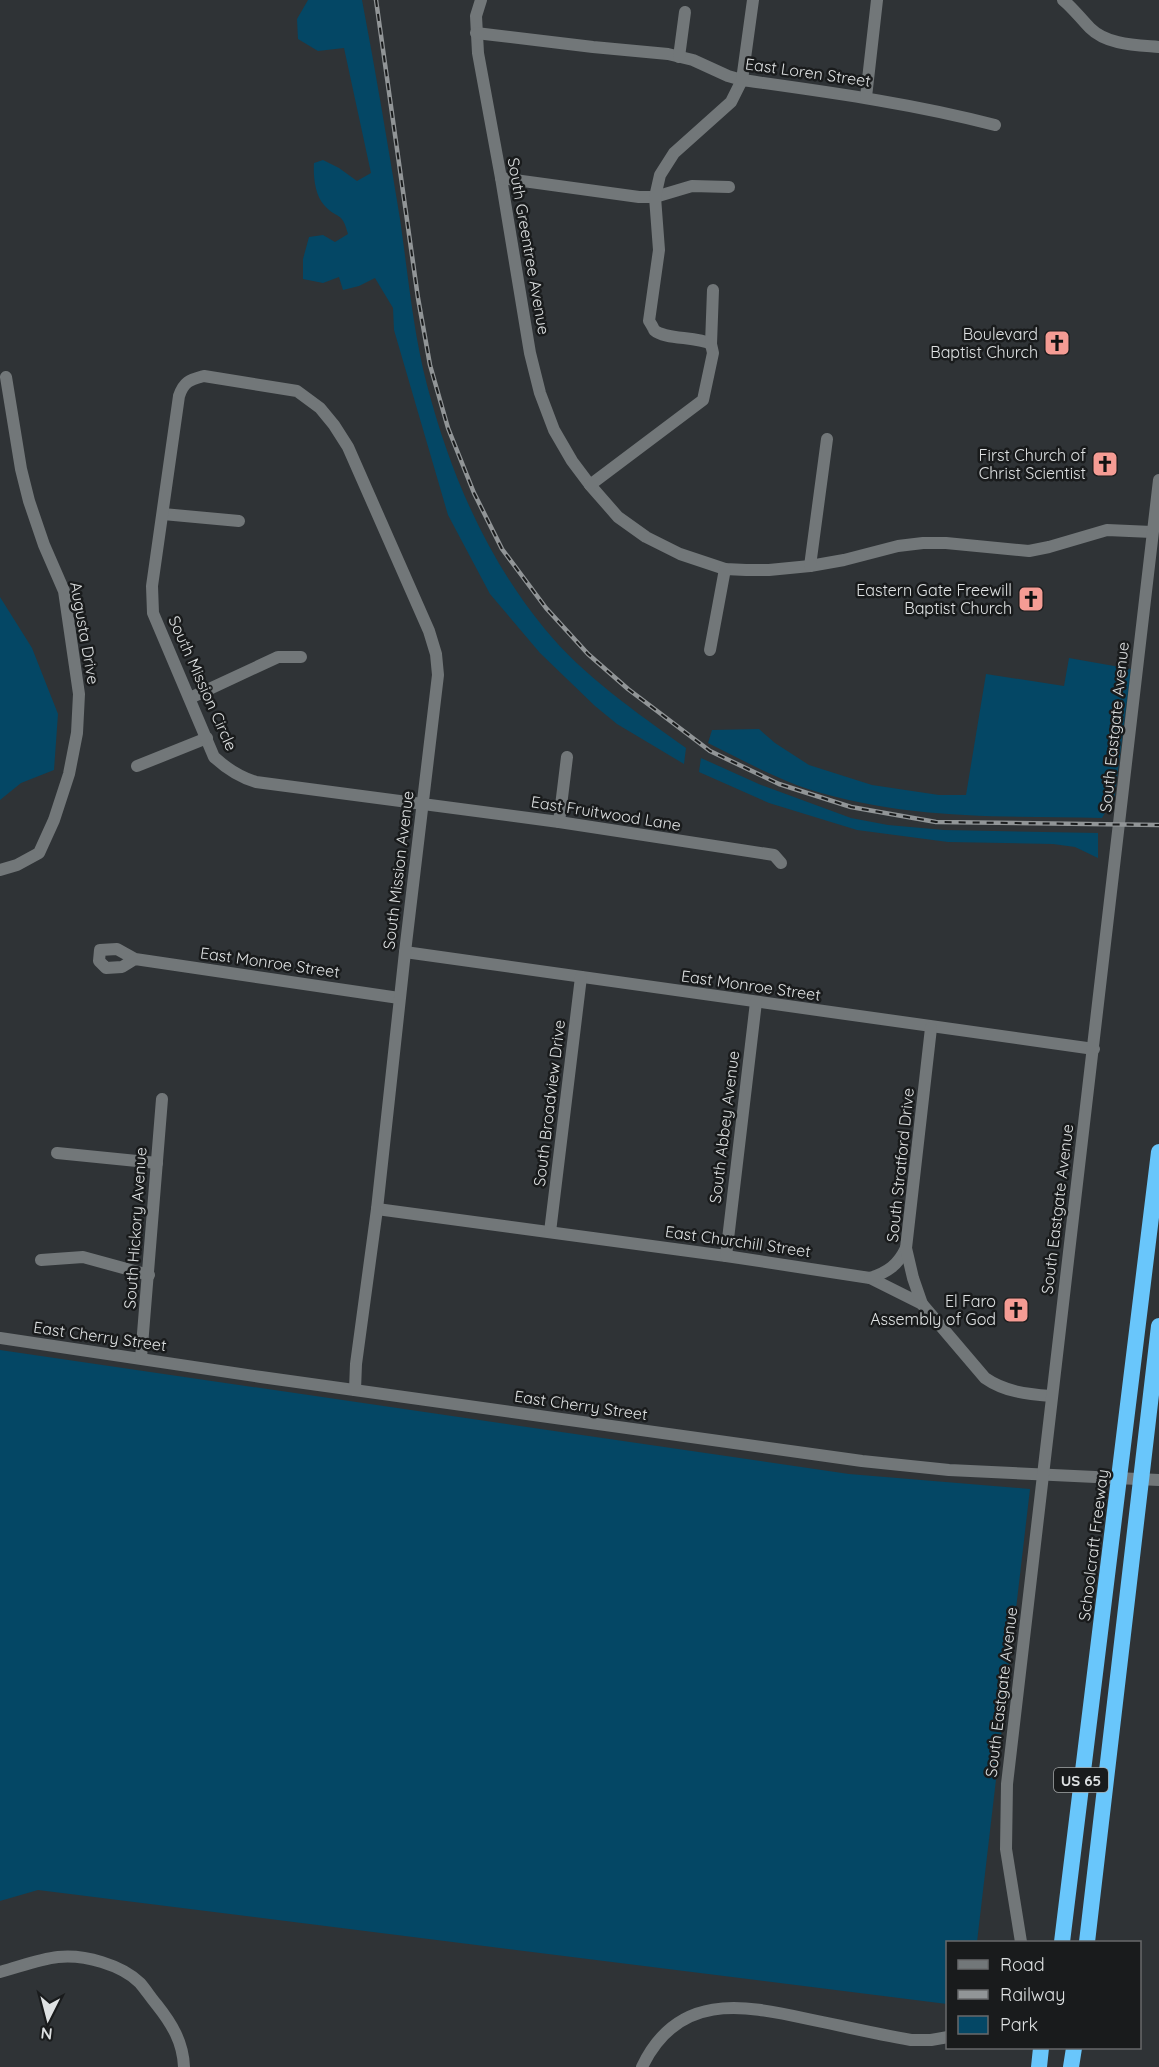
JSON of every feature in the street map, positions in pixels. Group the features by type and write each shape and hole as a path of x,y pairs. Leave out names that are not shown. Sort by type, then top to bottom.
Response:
{"highway":[{"name":"Schoolcraft Freeway","path":"1062,1941 1159,1152"},
{"name":"US 65","path":"1086,1941 1159,1326"},
{"path":"1038,2067 1041,2049"},
{"path":"1046,2067 1049,2049"},
{"path":"1072,2067 1074,2049"}],"street":[{"name":"South Greentree Avenue","path":"481,0 476,16 478,53 530,353 540,393 554,430 572,460 618,517 646,537 680,554 725,569 769,570 810,566 898,546 923,543 1029,551 1107,530 1152,532"},
{"path":"711,344 702,340 663,334 654,330 649,321 659,250 655,197 660,175 674,153 730,102 742,80 753,0"},
{"path":"866,97 877,0"},
{"path":"1063,0 1092,30 1109,40 1159,47"},
{"path":"679,57 685,12"},
{"name":"East Loren Street","path":"476,33 668,54 742,80 935,109 995,125"},
{"path":"501,178 639,197 655,197 692,186 729,187"},
{"path":"590,485 703,400 713,353 711,344 713,290"},
{"name":"South Mission Circle","path":"297,391 204,376 190,380 183,386 179,396 152,586 153,613 214,757 228,770 242,778 256,782 423,803"},
{"name":"Augusta Drive","path":"0,870 17,865 39,853 54,820 69,774 78,733 78,694 74,653 64,591 44,545 29,501 17,450 6,377"},
{"name":"South Mission Avenue","path":"297,391 320,408 348,447 429,631 436,654 438,675 399,998 377,1209 356,1364 355,1390"},
{"path":"810,566 827,439"},
{"name":"South Eastgate Avenue","path":"1021,1941 1006,1850 1005,1804 1041,1474 1094,1049 1159,480"},
{"path":"163,514 239,521"},
{"path":"710,650 725,569"},
{"path":"190,698 278,657 301,657"},
{"path":"137,766 207,738"},
{"path":"559,822 567,757"},
{"name":"East Fruitwood Lane","path":"423,803 774,855 781,863"},
{"name":"East Monroe Street","path":"405,952 931,1028 1094,1049"},
{"name":"East Monroe Street","path":"135,959 399,998"},
{"name":"South Broadview Drive","path":"550,1232 581,977"},
{"name":"South Abbey Avenue","path":"726,1256 756,1002"},
{"name":"South Stratford Drive","path":"922,1304 906,1248 931,1028"},
{"name":"South Hickory Avenue","path":"141,1358 162,1099"},
{"path":"57,1153 157,1163"},
{"name":"East Churchill Street","path":"377,1209 726,1256 870,1278 922,1304 985,1378 996,1386 1009,1391 1051,1396"},
{"path":"870,1278 892,1268 900,1260 906,1248"},
{"path":"41,1260 83,1257 149,1275"},
{"name":"East Cherry Street","path":"0,1338 862,1461 949,1470 1159,1480"},
{"path":"0,1972 56,1957 106,1963 125,1971 140,1983 172,2024 180,2041 184,2067"},
{"path":"642,2067 649,2051 663,2034 685,2018 710,2009 735,2007 779,2013 910,2040 946,2037"}],"green space":[{"path":"308,0 362,0 400,219 422,365 436,418 472,513 504,572 544,628 593,678 686,748 684,764 617,724 595,706 540,653 490,594 448,515 394,330 393,308 375,278 359,286 343,290 339,277 323,283 303,279 303,259 309,237 323,235 335,242 348,234 344,221 329,210 318,196 314,179 314,163 323,160 357,181 371,173 344,48 318,51 298,39 297,19"},
{"path":"0,597 32,648 58,714 54,770 21,783 0,800"},
{"path":"1069,658 1131,669 1114,802 1102,818 990,816 881,806 795,785 708,743 712,730 759,729 775,743 809,765 872,785 939,795 966,795 986,674 1064,686"},
{"path":"701,758 761,785 851,818 888,825 944,830 1098,833 1098,858 1075,847 1053,844 948,842 857,830 769,803 699,772"},
{"path":"0,1350 849,1474 1030,1489 977,1941 946,1941 946,2004 38,1890 0,1901"}],"railway":[{"path":"376,0 418,298 430,365 448,428 474,493 502,549 546,608 588,654 628,689 710,751 779,784 851,807 936,822 1159,825"}],"place":[{"name":"Boulevard Baptist Church","path":"1057,343"},
{"name":"First Church of Christ Scientist","path":"1105,464"},
{"name":"Eastern Gate Freewill Baptist Church","path":"1031,599"},
{"name":"El Faro Assembly of God","path":"1016,1310"}]}
